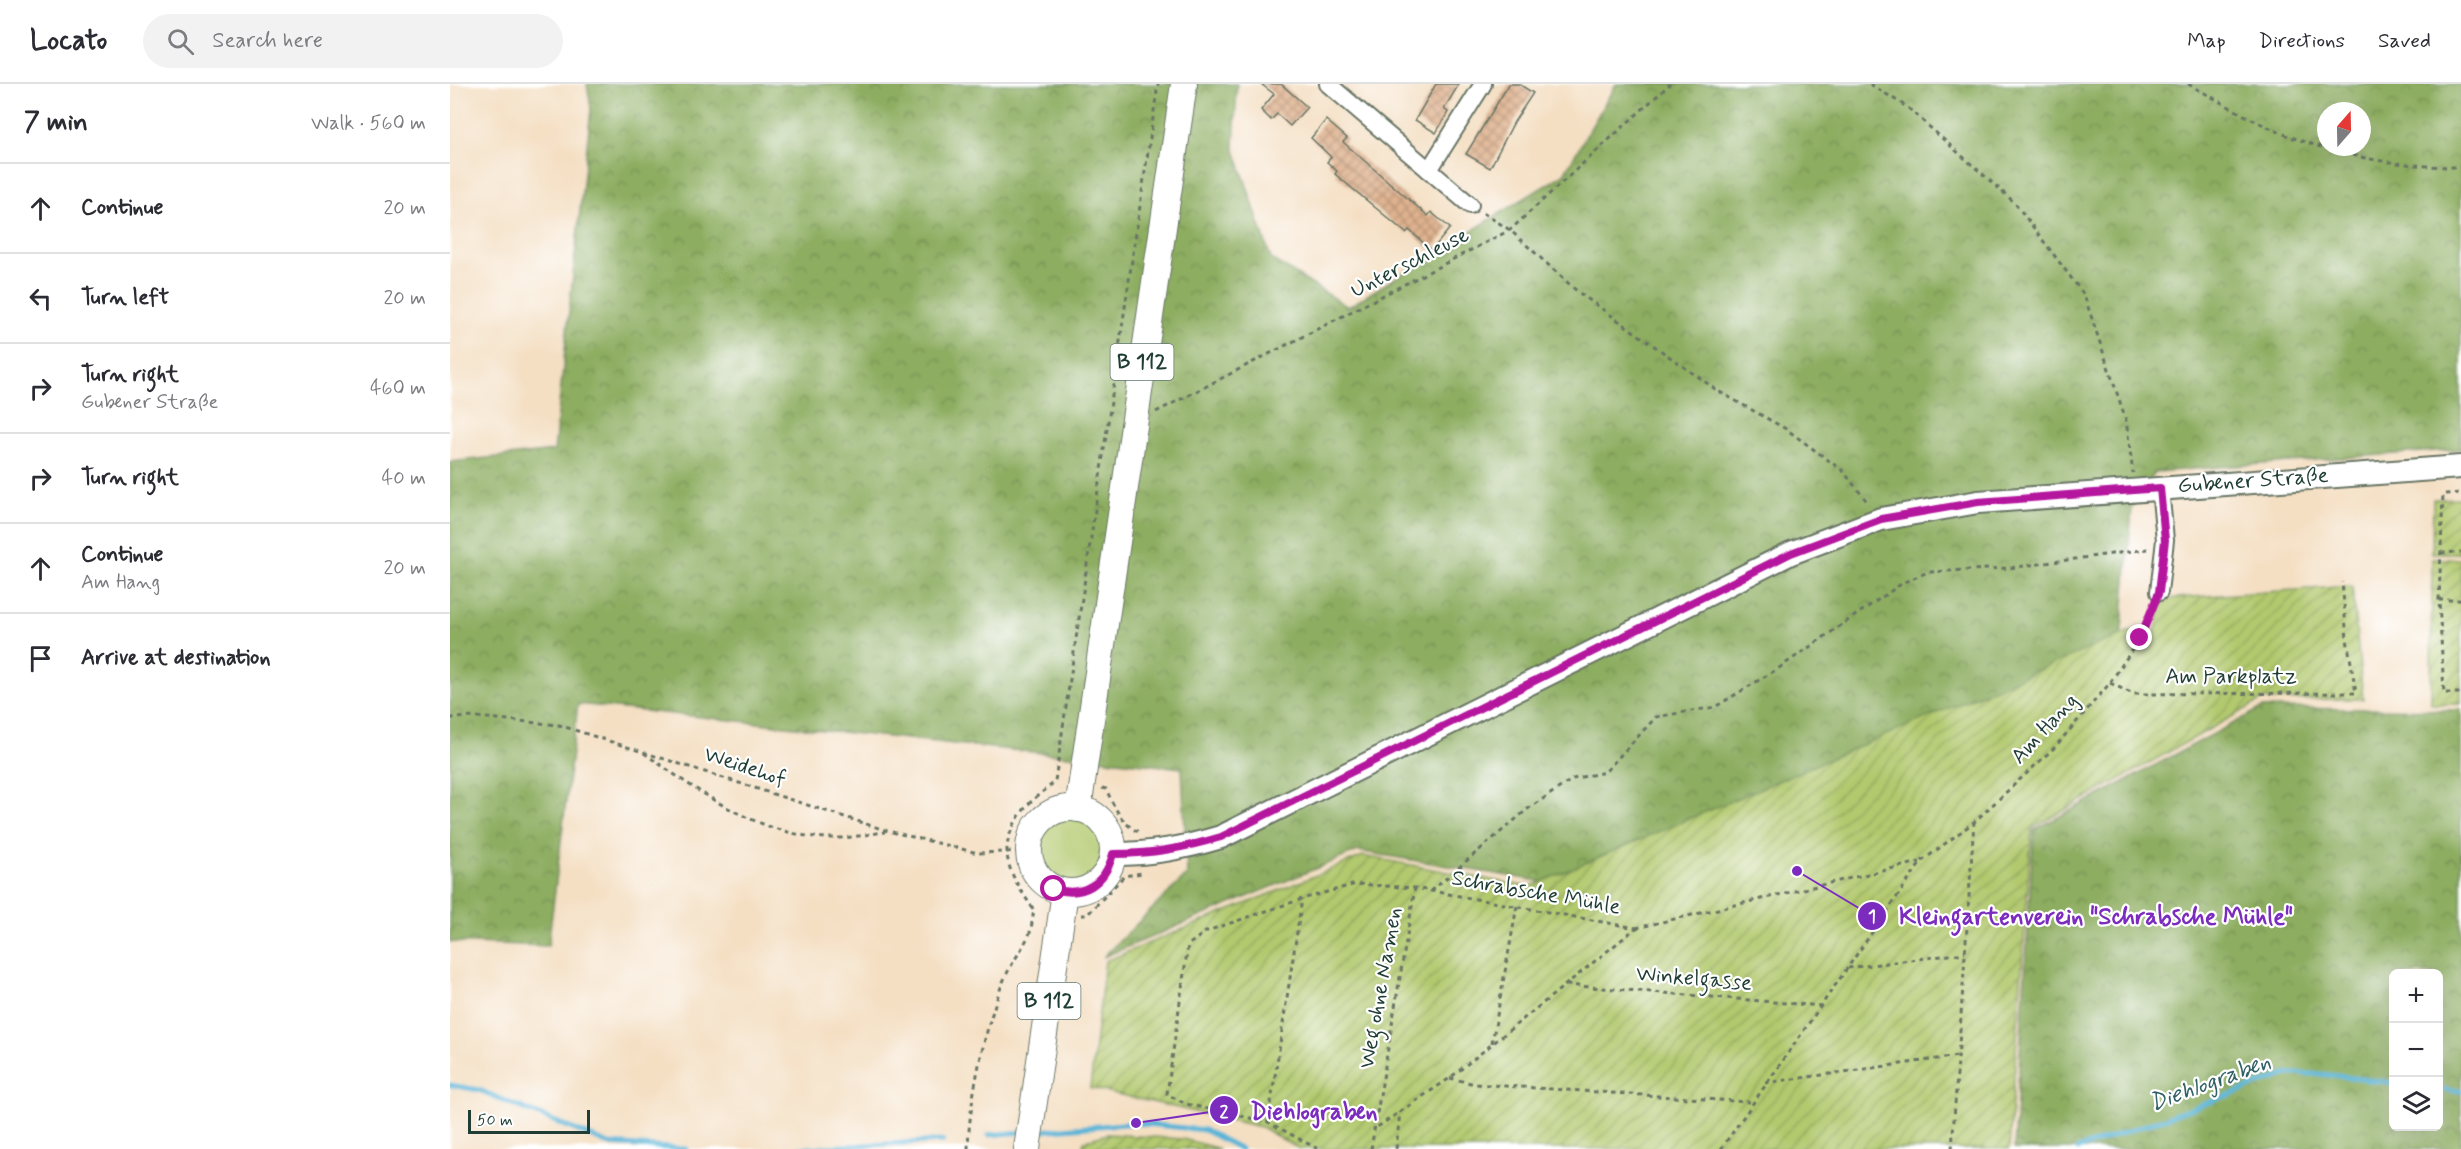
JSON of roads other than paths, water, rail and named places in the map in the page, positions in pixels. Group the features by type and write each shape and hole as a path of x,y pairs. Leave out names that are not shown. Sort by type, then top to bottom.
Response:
{"main road":[{"name":"B 112","path":"1078,809 1184,84"},
{"name":"Gubener Straße","path":"1113,854 1148,854 1179,850 1221,837 1791,553 1881,519 1978,502 2461,467"},
{"path":"1078,809 1089,812 1105,825 1110,835 1113,854 1109,869 1091,888 1065,892 1054,889 1036,874 1017,852 1030,841 1039,822 1057,810 1078,809"},
{"name":"B 112","path":"1027,1149 1065,892"}],"street":[{"path":"1328,84 1470,206"},
{"path":"1429,170 1483,84"},
{"path":"2159,592 2165,547 2160,488"}],"waterway":[{"name":"Diehlograben","path":"2078,1149 2288,1074 2321,1074 2389,1082"},
{"name":"Diehlograben","path":"450,1085 479,1090 609,1144 686,1149"},
{"name":"Diehlograben","path":"2443,1089 2461,1091"},
{"name":"Diehlograben","path":"1038,1131 1136,1123 1204,1130 1241,1149"},
{"name":"Diehlograben","path":"989,1135 1023,1132"},
{"name":"Diehlograben","path":"789,1149 943,1141"}],"place":[{"name":"Kleingartenverein \"Schrabsche Mühle\"","path":"1797,871"},
{"name":"Diehlograben","path":"1136,1123"}]}
